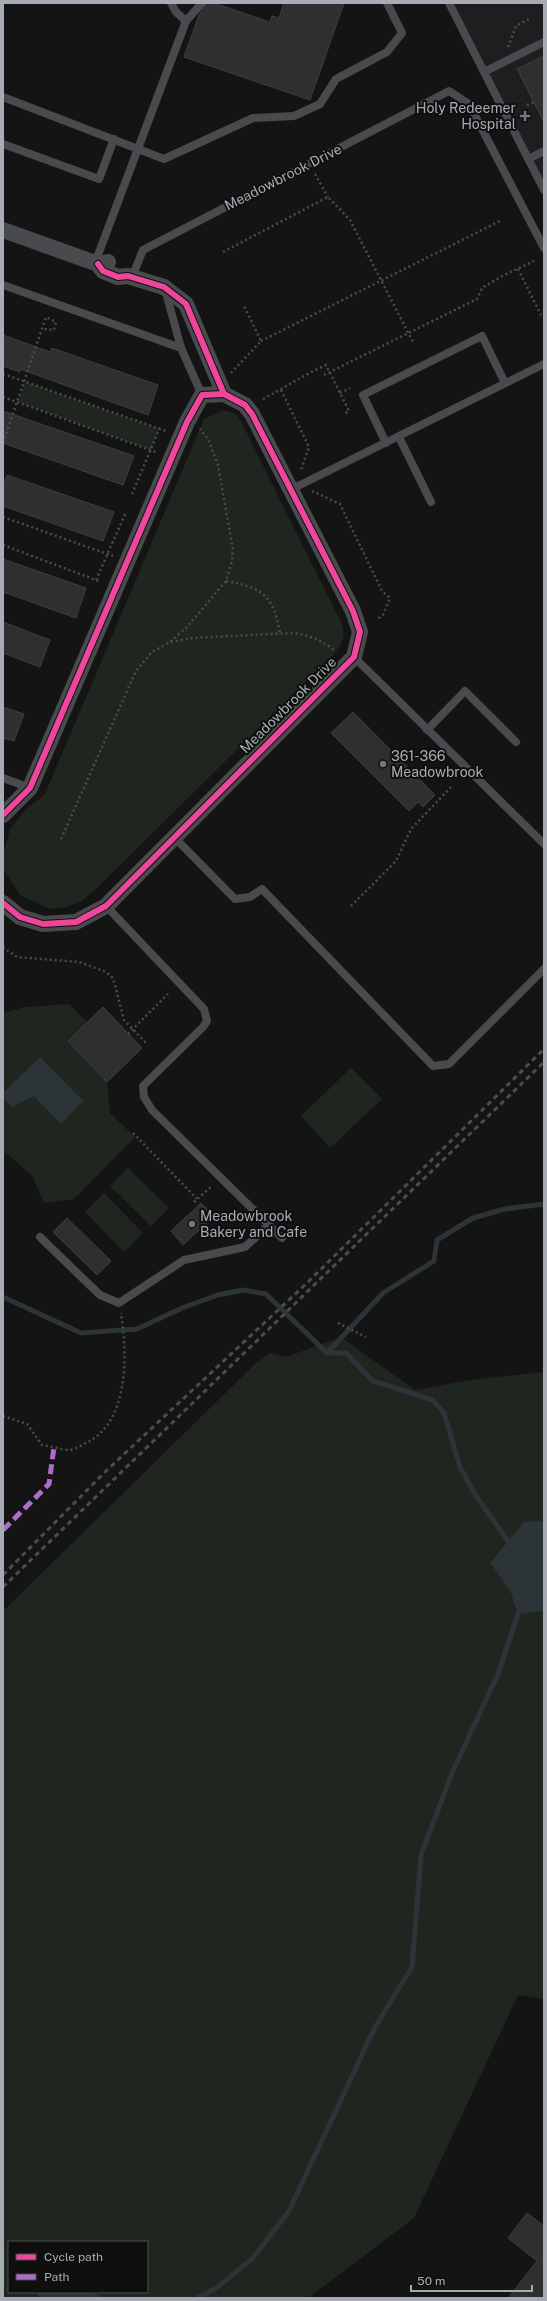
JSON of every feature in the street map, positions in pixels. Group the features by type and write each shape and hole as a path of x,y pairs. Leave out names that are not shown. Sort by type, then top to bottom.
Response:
{"street":[{"path":"3,230 97,263 103,271 118,277 130,277 164,287 186,304 222,390"},
{"name":"Meadowbrook Drive","path":"3,903 20,917 43,924 76,922 106,906 354,657 360,632 357,621 252,414 245,404 222,390 202,395"},
{"path":"3,815 30,788 181,436 202,395"}],"lane":[{"path":"171,3 176,12 186,21"},
{"path":"97,263 186,21 202,3"},
{"path":"3,97 164,159 253,118 294,116 320,104 336,79 386,52 402,33 387,3"},
{"path":"449,3 544,190"},
{"path":"484,72 544,42"},
{"name":"Meadowbrook Drive","path":"130,277 143,250 449,91 469,104 544,248"},
{"path":"3,144 99,179 114,139"},
{"path":"528,159 544,151"},
{"path":"3,285 181,348"},
{"path":"164,287 181,348 202,395"},
{"path":"386,443 363,395 482,336 505,383"},
{"path":"290,490 544,364"},
{"path":"399,437 431,502"},
{"name":"Meadowbrook Drive","path":"354,657 544,844"},
{"path":"427,730 465,691 516,742"},
{"path":"3,778 30,788"},
{"path":"174,837 235,899 250,897 262,890 433,1066 449,1064 544,969"},
{"path":"106,906 204,1009 206,1015 203,1027 143,1086 144,1097 152,1110 282,1238"},
{"path":"40,1237 100,1295 119,1302 184,1260 245,1247 269,1225"}],"path":[{"path":"507,49 516,26 529,18"},
{"path":"527,105 534,102"},
{"path":"315,174 328,197 350,220 413,342"},
{"path":"223,252 328,197"},
{"path":"222,390 261,341 500,221"},
{"path":"324,375 477,299 482,288 534,261"},
{"path":"518,269 542,316"},
{"path":"244,306 261,341"},
{"path":"3,443 46,318 56,322 54,330 42,330"},
{"path":"263,399 299,380 305,374 326,365 349,411 344,414"},
{"path":"3,374 181,436"},
{"path":"340,393 350,388"},
{"path":"281,390 309,447 301,470"},
{"path":"3,397 172,458"},
{"path":"132,494 161,425"},
{"path":"61,839 136,671 152,652 170,642 187,627 226,581 233,550 218,465 208,439 201,429"},
{"path":"312,491 340,504 382,591 390,598 383,615 376,620"},
{"path":"96,580 126,512"},
{"path":"3,517 114,556"},
{"path":"3,545 102,582"},
{"path":"226,581 252,586 268,598 277,617 280,634"},
{"path":"170,642 193,638 280,634 308,635 334,650"},
{"path":"351,906 396,861 411,829 451,787"},
{"path":"3,947 17,957 79,962 106,972 113,978 124,1020 147,1044"},
{"path":"128,1034 168,994"},
{"path":"133,1133 198,1199"},
{"path":"194,1202 212,1186"},
{"path":"3,1416 27,1424 42,1445 71,1450 95,1439 111,1420 122,1386 126,1344 121,1311"},
{"path":"338,1323 366,1337"}],"shaded area":[{"name":"Holy Redeemer Hospital","path":"449,3 544,3 544,190"},
{"path":"25,382 159,429 151,450 18,402"},
{"path":"223,410 235,413 241,421 342,624 344,633 342,640 334,654 96,889 83,900 68,907 50,909 20,895 3,868 3,854 10,829 25,810 45,794 204,419"},
{"path":"69,1004 87,1022 103,1007 142,1048 107,1082 110,1113 135,1137 74,1199 44,1203 32,1176 3,1150 3,1013 25,1007"},
{"path":"40,1057 83,1101 61,1124 34,1096 12,1107 3,1098 3,1093"},
{"path":"351,1068 382,1099 330,1148 301,1116"},
{"path":"128,1168 169,1208 151,1226 110,1186"},
{"path":"104,1193 143,1233 124,1252 85,1212"},
{"path":"341,1337 415,1390 477,1379 544,1372 544,1999 518,1995 414,2218 308,2298 3,2298 3,1611 254,1365 270,1353 286,1357"},
{"path":"544,1521 544,1611 518,1614 510,1590 490,1563 524,1522"},
{"path":"38,2293 92,2293 106,2298 38,2298"}],"building":[{"path":"207,3 214,3 270,22 272,16 279,18 284,3 344,3 310,100 184,57 199,15"},
{"path":"544,56 544,122 517,69"},
{"path":"3,335 50,352 52,348 158,385 148,415 20,369 20,372 3,366"},
{"path":"3,411 134,456 123,485 3,443"},
{"path":"7,475 114,512 103,541 3,506 3,486"},
{"path":"3,559 86,588 76,618 3,592"},
{"path":"3,622 50,640 40,667 3,653"},
{"path":"3,707 24,714 14,741 3,738"},
{"name":"361-366 Meadowbrook","path":"353,712 435,795 423,807 418,802 409,811 331,733"},
{"path":"103,1007 142,1048 107,1082 68,1041"},
{"name":"Meadowbrook Bakery and Cafe","path":"201,1203 214,1216 183,1245 171,1231"},
{"path":"67,1218 111,1261 97,1275 53,1232"},
{"path":"527,2213 544,2226 544,2298 508,2298 537,2261 508,2238"}],"waterway":[{"path":"327,1353 383,1293 434,1261 437,1240 473,1218 505,1209 544,1204"},
{"path":"3,1297 81,1333 137,1329 182,1308 218,1295 243,1290 266,1294 327,1353"},
{"path":"327,1353 346,1353 373,1381 433,1400 444,1413 460,1467 476,1496 508,1541"},
{"path":"197,2298 215,2289 253,2258 289,2211 374,2029 412,1967 421,1855 452,1773 498,1674 518,1614"}],"railway":[{"path":"3,1575 106,1471 308,1282 544,1049"},
{"path":"3,1587 544,1062"}],"marked path":[{"path":"3,1530 49,1484 54,1447"}],"cycle path":[{"path":"3,903 20,917 43,924 76,922 106,906 354,657 360,632 353,611 252,414 245,405 224,394 186,304 164,287 128,276 118,277 103,271 98,264"},
{"path":"3,815 30,788 187,422 202,395 224,394"}],"place":[{"name":"Holy Redeemer Hospital","path":"525,116"},
{"name":"361-366 Meadowbrook","path":"383,764"},
{"name":"Meadowbrook Bakery and Cafe","path":"192,1224"}]}
